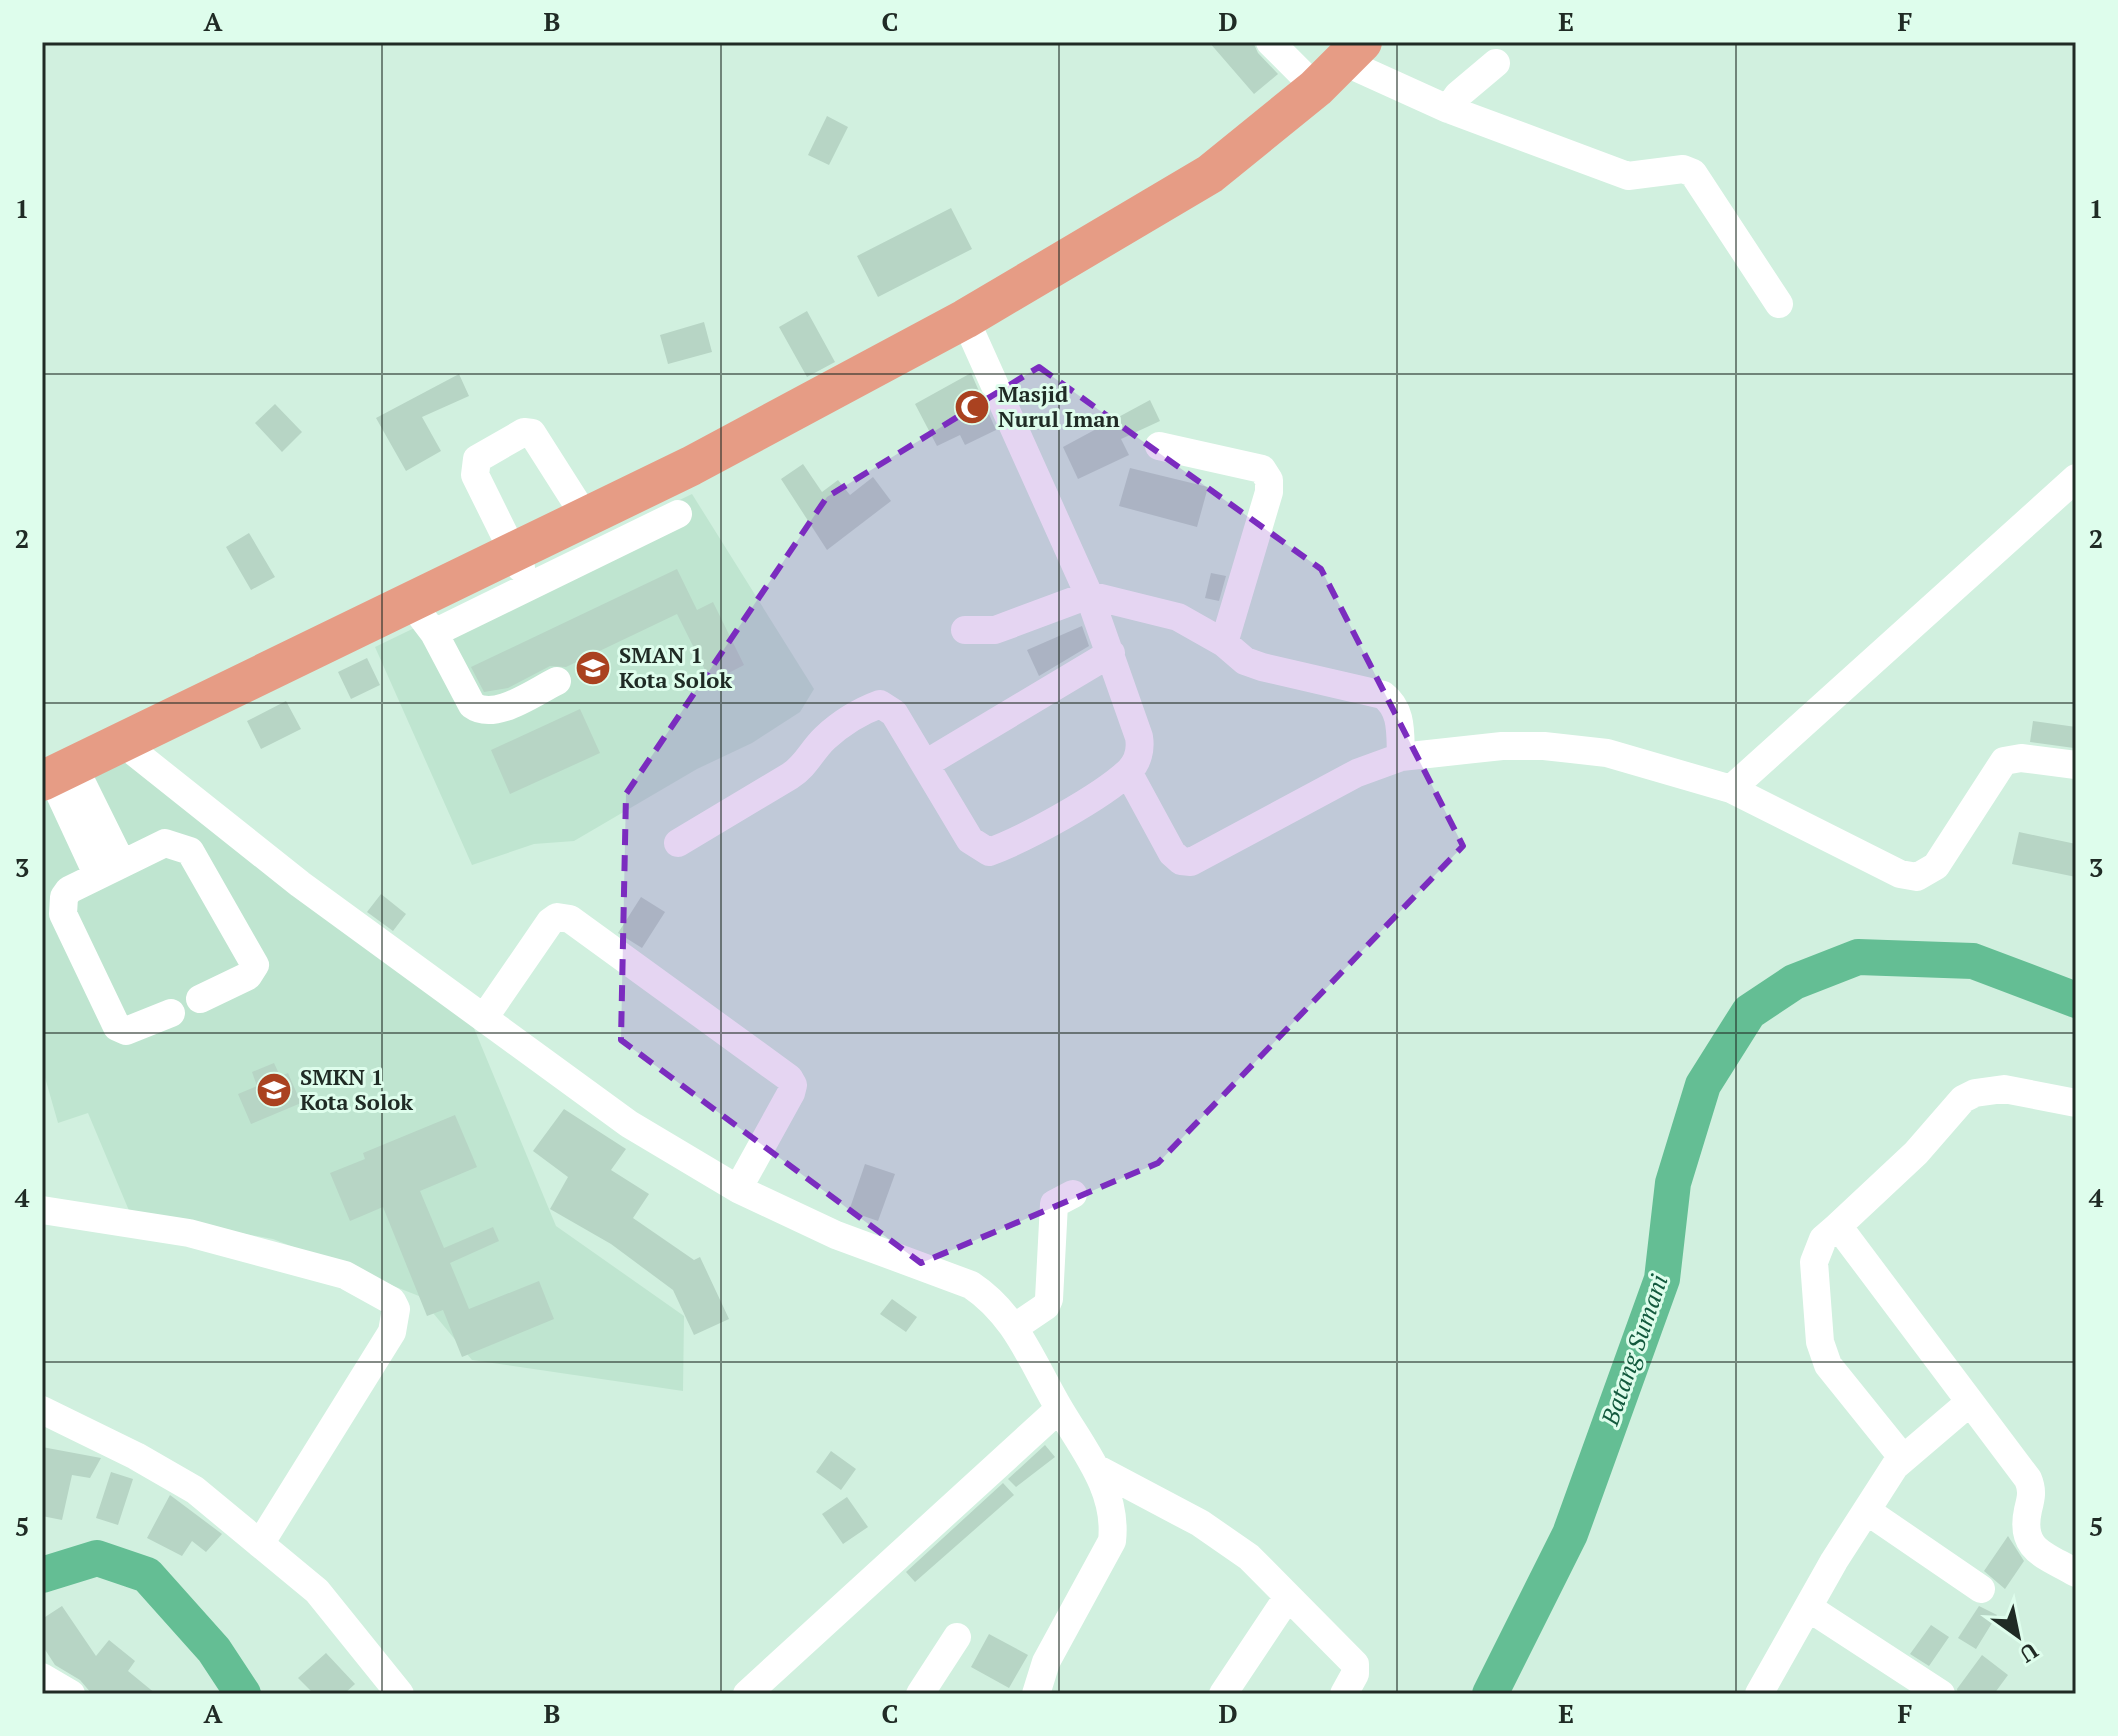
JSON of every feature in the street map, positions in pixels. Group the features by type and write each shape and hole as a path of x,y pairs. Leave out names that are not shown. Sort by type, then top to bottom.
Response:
{"highway":[{"path":"56,775 423,619 522,570 586,518 965,319 1210,174 1340,64"}],"street":[{"path":"1270,42 1340,64 1448,109 1628,176 1683,169 1693,173 1779,304"},
{"path":"1448,109 1458,95 1496,63"},
{"path":"678,843 800,770 825,737 862,712 880,704 894,713 927,763 970,840 989,852 1093,796 1128,772 1141,749 1089,595 965,319"},
{"path":"586,518 537,436 524,432 477,459 474,467 522,570 678,514"},
{"path":"1159,446 1262,469 1269,480 1269,492 1224,643"},
{"path":"1731,789 2076,478"},
{"path":"965,630 995,630 1089,595 1168,613 1224,643 1245,661 1383,695 1391,701 1398,717 1401,757"},
{"path":"423,619 472,705 481,712 494,711 557,681"},
{"path":"927,763 1111,653"},
{"path":"124,744 300,884 629,1124 738,1189 836,1235 971,1285 989,1297 1015,1327 1059,1409 1098,1469 1114,1521 1112,1541 1046,1662 1036,1694"},
{"path":"1128,772 1172,853 1181,861 1191,862 1357,773 1401,757 1502,746 1591,751 1626,757 1731,789 1866,859 1900,874 1917,877 1936,866 2004,761 2021,758 2076,765"},
{"path":"56,775 109,868"},
{"path":"171,1013 126,1031 114,1023 62,906 69,890 165,843 181,846 198,860 255,965 248,976 200,999"},
{"path":"484,1018 550,922 557,917 570,919 789,1078 793,1085 791,1093 738,1189"},
{"path":"1902,1457 1828,1365 1820,1342 1814,1262 1823,1239 1916,1153 1963,1099 1975,1093 2004,1089 2076,1103"},
{"path":"1015,1327 1046,1306 1049,1299 1054,1204 1073,1194"},
{"path":"42,1210 189,1233 265,1252 345,1275 392,1301 396,1309 392,1332 260,1544"},
{"path":"1838,1226 2032,1488 2025,1535 2038,1551 2076,1573"},
{"path":"1759,1694 1834,1561 1902,1457 1970,1402"},
{"path":"747,1694 1059,1409"},
{"path":"42,1410 136,1456 195,1490 317,1591 400,1694"},
{"path":"1098,1469 1200,1523 1249,1557 1355,1664 1355,1674 1344,1694"},
{"path":"1867,1511 1981,1589"},
{"path":"1223,1694 1287,1598"},
{"path":"1809,1608 1941,1694"},
{"path":"920,1694 957,1637"},
{"path":"42,1677 71,1694"}],"highlighted area":[{"path":"1039,367 1321,569 1463,846 1158,1163 921,1263 621,1040 626,794 827,497"}],"shaded area":[{"name":"SMAN 1 Kota Solok","path":"692,494 814,689 800,712 752,743 697,769 574,841 534,844 472,865 375,647"},
{"name":"SMKN 1 Kota Solok","path":"126,754 471,1021 556,1226 684,1316 683,1391 472,1360 419,1296 273,1239 130,1213 88,1113 58,1123 42,1067 42,792"}],"building":[{"path":"1209,42 1253,42 1258,53 1278,74 1254,94"},
{"path":"827,116 848,127 829,165 808,155"},
{"path":"951,208 972,249 878,297 857,256"},
{"path":"807,311 835,362 807,377 779,327"},
{"path":"704,322 712,352 668,364 660,335"},
{"name":"Masjid Nurul Iman","path":"971,373 996,430 965,445 960,435 937,446 915,404"},
{"path":"459,374 469,396 422,417 441,451 406,471 376,418"},
{"path":"1150,400 1160,421 1121,439 1129,455 1078,479 1063,447"},
{"path":"275,404 302,432 282,452 255,423"},
{"path":"803,464 822,492 838,480 850,495 873,477 891,501 827,550 781,479"},
{"path":"1130,468 1208,487 1197,527 1119,506"},
{"path":"249,533 275,577 251,590 226,547"},
{"path":"677,569 697,610 713,602 744,665 711,682 677,614 566,667 550,666 508,688 484,692 471,667"},
{"path":"1211,573 1226,576 1219,601 1205,598"},
{"path":"1082,626 1089,646 1039,676 1027,650"},
{"path":"367,658 380,685 351,699 338,672"},
{"path":"286,701 301,729 261,749 247,721"},
{"path":"580,709 600,753 510,794 491,750"},
{"path":"2033,721 2076,727 2074,748 2030,742"},
{"path":"2019,832 2076,844 2076,877 2012,864"},
{"path":"381,894 406,914 393,931 367,912"},
{"path":"641,897 665,912 642,948 618,933"},
{"path":"274,1063 280,1076 288,1073 301,1103 251,1124 238,1094 257,1086 252,1072"},
{"path":"564,1109 626,1149 611,1170 649,1194 633,1218 694,1260 700,1257 729,1319 694,1335 673,1290 611,1244 550,1209 568,1177 533,1151"},
{"path":"455,1115 477,1167 420,1191 444,1248 493,1227 499,1241 450,1263 469,1309 539,1281 554,1319 462,1357 443,1310 427,1316 383,1207 350,1221 330,1173 365,1159 363,1153"},
{"path":"865,1164 895,1174 878,1221 849,1211"},
{"path":"892,1299 917,1317 906,1332 880,1314"},
{"path":"1045,1445 1055,1457 1016,1487 1008,1479"},
{"path":"42,1447 101,1458 90,1478 72,1475 62,1520 42,1516"},
{"path":"831,1451 856,1469 841,1490 816,1472"},
{"path":"111,1472 133,1479 118,1525 96,1518"},
{"path":"1003,1483 1014,1495 915,1582 906,1572"},
{"path":"170,1495 222,1534 206,1552 192,1541 182,1556 147,1538"},
{"path":"847,1497 868,1527 843,1544 822,1514"},
{"path":"2008,1536 2024,1561 2005,1589 1984,1571"},
{"path":"62,1606 96,1656 109,1640 135,1661 128,1671 156,1694 92,1694 80,1680 55,1665 42,1645 42,1619"},
{"path":"1979,1606 1997,1615 1976,1649 1958,1638"},
{"path":"1931,1625 1949,1637 1929,1666 1910,1654"},
{"path":"989,1634 1028,1655 1009,1688 971,1667"},
{"path":"326,1653 355,1684 344,1694 314,1694 298,1678"},
{"path":"1982,1655 2008,1675 1994,1694 1958,1694 1957,1689"}],"waterway":[{"name":"Batang Sumani","path":"1490,1694 1570,1534 1662,1279 1673,1183 1703,1085 1749,1012 1794,982 1858,957 1973,961 2076,1000"},
{"name":"Batang Sumani","path":"42,1575 97,1558 147,1575 214,1650 243,1694"}],"place":[{"name":"Masjid Nurul Iman","path":"972,407"},
{"name":"SMAN 1 Kota Solok","path":"593,668"},
{"name":"SMKN 1 Kota Solok","path":"274,1090"}]}
